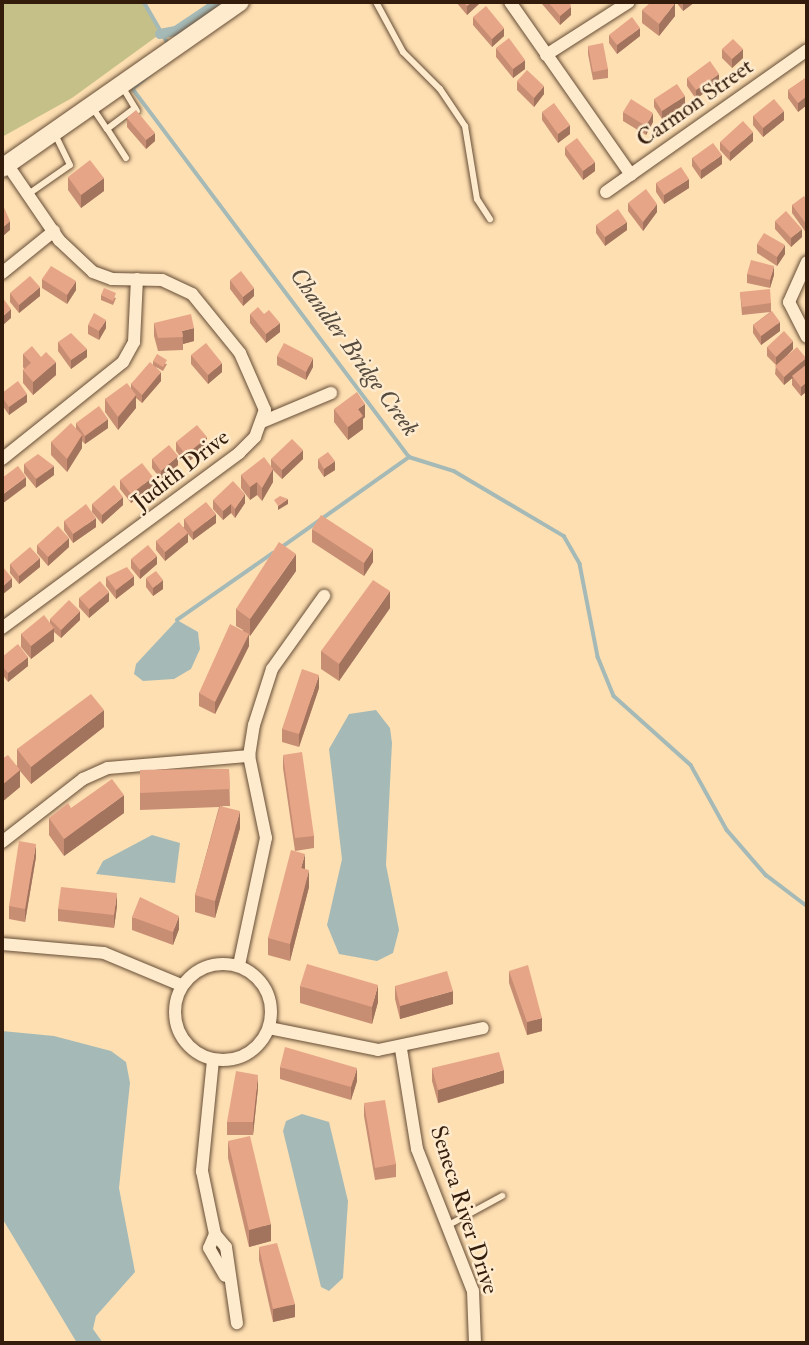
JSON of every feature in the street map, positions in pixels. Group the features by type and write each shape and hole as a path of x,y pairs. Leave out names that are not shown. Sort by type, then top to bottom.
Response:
{"main road":[{"path":"5,166 55,134 240,2"}],"street":[{"path":"510,2 631,175"},
{"path":"545,55 629,2"},
{"name":"Carmon Street","path":"606,192 807,50"},
{"path":"5,166 54,231 93,272 183,286 221,327 261,390 262,422 331,393"},
{"path":"2,273 54,231"},
{"path":"807,262 789,302 807,337"},
{"path":"2,459 123,362 134,342 137,279"},
{"name":"Judith Drive","path":"2,628 239,453 262,422"},
{"path":"239,965 266,838 250,756 262,690 324,596"},
{"path":"2,842 83,779 108,768 250,756"},
{"path":"2,944 104,953 181,985"},
{"path":"239,965 266,989 269,1028 243,1056 214,1060 183,1040 176,1024 181,985 198,970 239,965"},
{"path":"269,1028 340,1046 401,1049 483,1028"},
{"name":"Seneca River Drive","path":"401,1049 417,1149 473,1291 475,1343"},
{"path":"214,1060 202,1171 215,1234 226,1247 225,1276 237,1323"}],"lane":[{"path":"376,2 403,52 440,89 465,125 477,199 490,219"},
{"path":"122,86 142,118"},
{"path":"92,107 126,158"},
{"path":"107,129 135,108"},
{"path":"27,195 70,165 55,134"},
{"path":"447,1226 502,1196"}],"shaded area":[{"path":"2,2 144,2 160,34 72,98 2,137"},
{"path":"177,620 198,632 200,649 191,669 174,679 143,681 134,674 136,664"},
{"path":"376,710 390,728 392,743 386,865 399,930 393,953 377,961 339,954 327,925 342,859 329,749 349,714"},
{"path":"152,835 180,843 175,883 96,874 103,861"},
{"path":"2,1031 54,1036 111,1051 126,1062 130,1083 119,1188 135,1272 96,1316 93,1329 103,1343 77,1343 2,1218"},
{"path":"302,1114 329,1122 348,1201 343,1278 329,1291 321,1287 283,1131 286,1121"}],"building":[{"path":"548,2 570,2 571,7 560,16"},
{"path":"651,2 675,3 659,24 642,10"},
{"path":"486,6 504,28 492,39 473,17"},
{"path":"632,17 640,28 617,45 609,35"},
{"path":"509,38 525,60 513,69 496,48"},
{"path":"733,39 743,49 732,59 722,49"},
{"path":"603,43 608,69 593,72 588,46"},
{"path":"710,61 719,74 696,90 687,78"},
{"path":"527,70 544,86 534,98 517,81"},
{"path":"807,77 807,96 798,103 788,90"},
{"path":"677,84 685,96 662,111 654,99"},
{"path":"631,99 653,113 646,126 623,112"},
{"path":"774,99 784,111 763,128 753,116"},
{"path":"554,103 570,125 558,134 542,112"},
{"path":"136,110 155,133 146,140 127,118"},
{"path":"743,121 753,132 730,152 720,142"},
{"path":"577,138 595,162 583,171 565,147"},
{"path":"713,143 722,155 701,170 692,158"},
{"path":"90,160 104,178 81,195 68,177"},
{"path":"681,167 689,179 664,195 656,183"},
{"path":"646,189 657,204 643,222 628,203"},
{"path":"804,196 807,200 807,225 792,205"},
{"path":"2,203 10,221 2,228"},
{"path":"618,209 627,222 605,237 596,225"},
{"path":"786,211 802,229 791,238 775,221"},
{"path":"764,233 785,245 777,257 757,244"},
{"path":"751,260 774,266 770,280 747,274"},
{"path":"51,266 76,281 67,295 42,279"},
{"path":"241,271 254,288 243,297 230,280"},
{"path":"30,276 40,287 19,305 10,293"},
{"path":"104,288 116,293 113,301 101,295"},
{"path":"770,289 771,303 742,307 740,292"},
{"path":"2,297 11,309 2,317"},
{"path":"258,307 264,314 269,310 280,323 266,334 250,314"},
{"path":"772,311 780,322 761,336 753,325"},
{"path":"94,313 106,320 99,331 88,325"},
{"path":"191,314 194,328 182,331 183,337 158,338 154,323"},
{"path":"784,331 793,341 776,357 767,347"},
{"path":"71,333 87,349 71,360 58,342"},
{"path":"206,343 222,363 208,375 191,355"},
{"path":"284,343 313,358 306,372 277,356"},
{"path":"32,346 41,357 46,352 56,362 33,382 23,370 31,363 23,354"},
{"path":"797,347 806,358 784,377 775,366"},
{"path":"157,354 167,360 163,367 153,361"},
{"path":"150,362 161,372 142,395 131,384"},
{"path":"807,364 807,382 801,387 792,376"},
{"path":"18,381 27,394 9,407 2,393"},
{"path":"127,383 136,395 118,417 105,399"},
{"path":"357,392 365,404 358,409 363,416 348,427 334,409"},
{"path":"99,406 108,419 85,436 76,423"},
{"path":"71,423 82,435 67,459 51,442"},
{"path":"197,425 207,437 186,455 176,442"},
{"path":"292,439 303,450 282,470 271,459"},
{"path":"169,445 178,456 161,471 152,459"},
{"path":"328,452 335,461 324,469 318,459"},
{"path":"38,454 54,466 36,479 24,464"},
{"path":"264,457 273,469 262,488 257,482 250,487 241,475"},
{"path":"142,463 153,477 131,494 120,480"},
{"path":"18,466 26,477 2,495 2,478"},
{"path":"233,481 245,494 235,509 231,504 223,511 213,500"},
{"path":"114,485 123,497 102,515 92,504"},
{"path":"280,496 288,499 278,506 274,500"},
{"path":"206,502 216,514 193,532 184,519"},
{"path":"86,504 96,518 73,534 64,521"},
{"path":"321,515 373,549 364,563 312,529"},
{"path":"179,522 188,533 165,552 156,541"},
{"path":"58,526 69,538 48,557 37,545"},
{"path":"279,542 296,554 250,619 236,609"},
{"path":"148,545 157,556 140,570 131,559"},
{"path":"30,547 40,558 19,576 10,564"},
{"path":"2,566 12,578 2,587"},
{"path":"127,567 134,576 116,590 106,577"},
{"path":"156,571 163,580 153,588 146,578"},
{"path":"373,580 390,591 339,664 321,651"},
{"path":"100,581 109,592 89,609 79,598"},
{"path":"69,600 80,611 61,630 50,619"},
{"path":"44,615 54,628 31,646 21,634"},
{"path":"230,624 249,634 215,702 199,693"},
{"path":"18,644 28,657 8,673 2,666 2,657"},
{"path":"302,669 319,675 299,734 282,729"},
{"path":"91,694 104,710 31,767 17,749"},
{"path":"302,752 314,836 295,838 283,755"},
{"path":"8,755 20,770 2,785 2,759"},
{"path":"229,769 230,789 140,793 140,770"},
{"path":"112,779 124,795 64,839 49,818 68,803 71,808"},
{"path":"220,806 240,811 215,901 195,895"},
{"path":"19,841 36,844 25,909 9,906"},
{"path":"291,850 305,854 301,868 309,870 290,944 268,938"},
{"path":"61,887 117,893 114,915 58,909"},
{"path":"140,897 179,916 173,932 132,917"},
{"path":"307,964 378,985 372,1007 300,986"},
{"path":"528,965 542,1018 527,1022 509,971"},
{"path":"447,971 453,991 400,1006 395,986"},
{"path":"285,1047 357,1068 351,1087 280,1067"},
{"path":"499,1052 504,1070 438,1090 432,1068"},
{"path":"236,1071 258,1075 253,1122 227,1122"},
{"path":"385,1100 396,1164 375,1168 364,1103"},
{"path":"250,1136 271,1224 249,1230 228,1141"},
{"path":"277,1243 295,1304 273,1309 259,1247"}],"waterway":[{"name":"Chandler Bridge Creek","path":"144,2 169,45"},
{"path":"160,34 176,31 219,2"},
{"name":"Chandler Bridge Creek","path":"151,74 133,89 409,457 454,471 564,536 580,564 598,657 614,696 691,765 727,830 766,875 807,906"},
{"path":"282,547 409,457"},
{"path":"177,620 273,553"}]}
